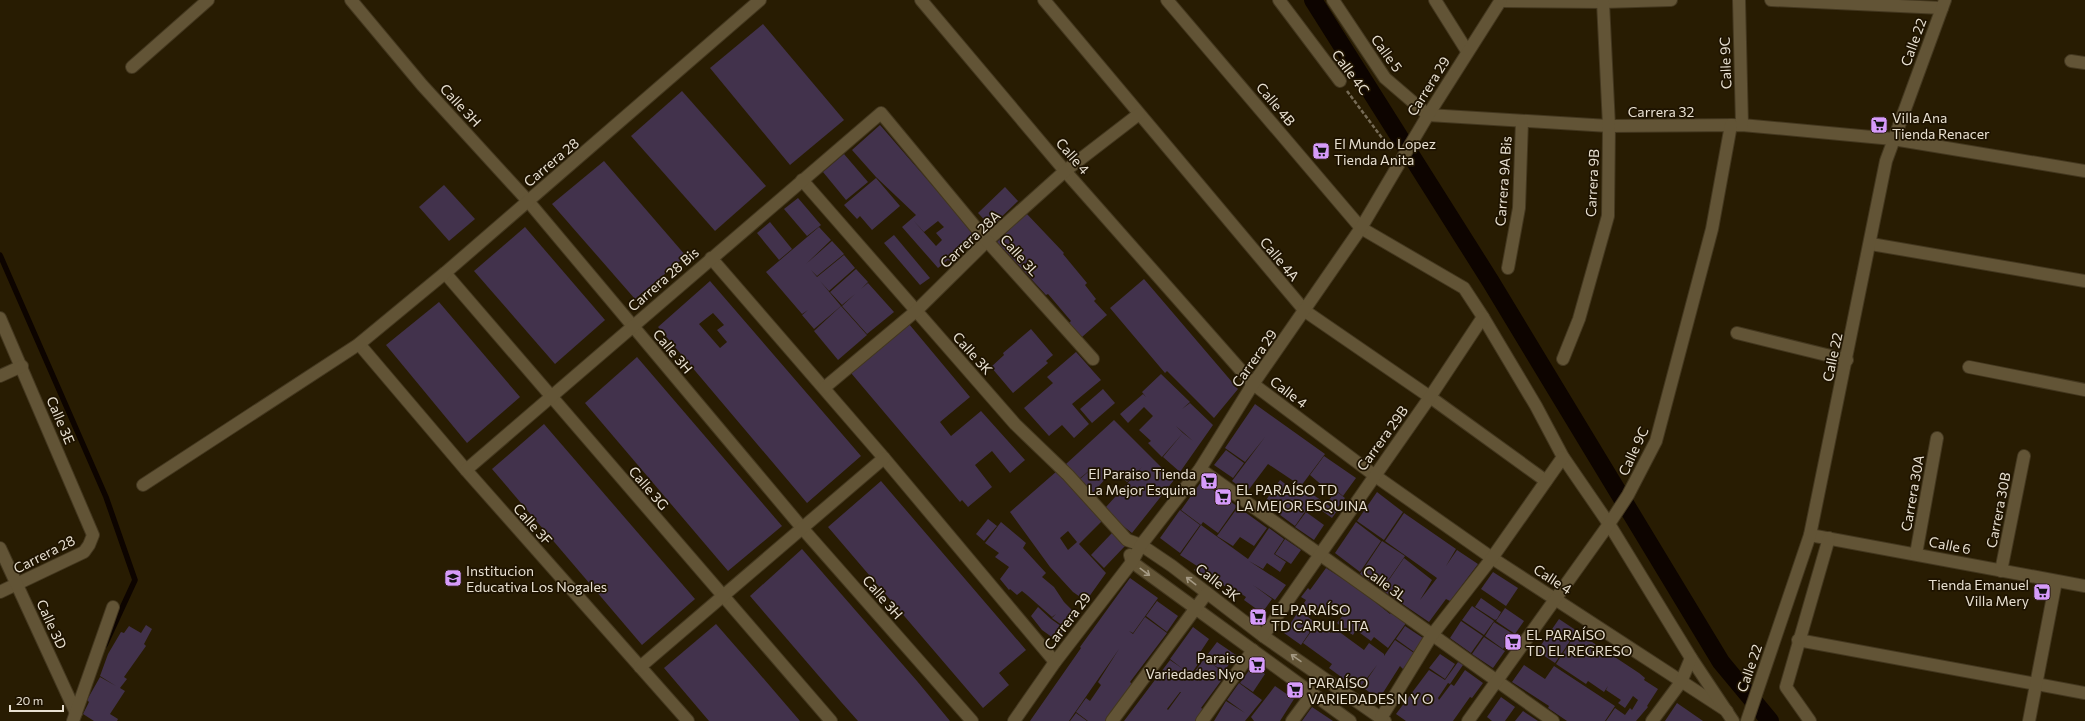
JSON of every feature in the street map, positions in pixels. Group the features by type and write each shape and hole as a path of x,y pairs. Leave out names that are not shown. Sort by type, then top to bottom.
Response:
{"street":[{"path":"132,67 208,0"},
{"name":"Calle 3H","path":"351,0 422,85 528,201 803,529 972,721"},
{"name":"Carrera 28","path":"143,485 359,344 445,273 760,0"},
{"name":"Calle 4","path":"921,0 1065,171 1253,384 1374,475 1492,558 1555,598 1730,716"},
{"name":"Calle 4A","path":"1044,0 1304,311 1430,397 1546,481"},
{"name":"Calle 4B","path":"1167,0 1362,228"},
{"name":"Calle 4C","path":"1279,0 1340,81"},
{"name":"Calle 5","path":"1333,0 1385,78 1428,115"},
{"path":"1435,0 1467,51"},
{"path":"1501,0 1604,2 1671,0"},
{"name":"Carrera 29","path":"1014,721 1056,662 1132,562 1141,545 1200,469 1253,384 1362,228 1402,158 1467,51 1501,0"},
{"name":"Calle 9C","path":"1468,721 1628,495 1658,434 1710,237 1737,125 1738,0"},
{"path":"1771,0 1943,4"},
{"name":"Carrera 9B","path":"1563,359 1579,319 1608,216 1610,126 1604,2"},
{"name":"Calle 22","path":"1748,719 1810,535 1847,360 1886,161 1943,4"},
{"path":"2071,61 2085,63"},
{"name":"Carrera 28 Bis","path":"466,470 711,258 882,113"},
{"name":"Calle 3L","path":"882,113 988,241 1093,359"},
{"name":"Carrera 28A","path":"824,388 916,311 988,241 1065,171 1139,114"},
{"name":"Carrera 32","path":"1428,115 1610,126 1737,125 1893,139 2085,171"},
{"name":"Carrera 9A Bis","path":"1508,268 1519,208 1522,121"},
{"name":"Calle 3K","path":"802,180 1016,424 1068,475 1127,540 1141,545 1172,566 1263,636 1383,720"},
{"name":"Calle 4","path":"1362,228 1464,288 1536,406 1563,457 1612,519 1691,658 1730,716"},
{"path":"1870,244 2085,281"},
{"path":"711,258 884,458 1056,662"},
{"name":"Calle 3G","path":"445,273 831,721"},
{"name":"Carrera 29B","path":"1263,636 1374,475 1430,397 1483,317"},
{"name":"Calle 3E","path":"0,318 22,366 93,535"},
{"path":"1737,333 1847,360"},
{"name":"Calle 3F","path":"359,344 466,470 688,721"},
{"path":"0,376 22,366"},
{"path":"1969,367 2085,390"},
{"name":"Carrera 30A","path":"1916,554 1937,438"},
{"name":"Carrera 30B","path":"2001,571 2024,456"},
{"path":"1383,720 1432,635 1492,558 1563,457"},
{"path":"640,667 803,529 884,458"},
{"name":"Calle 3L","path":"1200,469 1553,721"},
{"name":"Carrera 28","path":"0,592 84,552 93,535"},
{"name":"Calle 6","path":"1810,535 2085,586"},
{"path":"1810,721 1786,687 1798,640 1829,538"},
{"name":"Calle 3K","path":"1127,540 1132,562"},
{"name":"Calle 3D","path":"0,548 74,717"},
{"path":"1132,562 1195,610 1253,650 1350,721"},
{"path":"2030,721 2056,581"},
{"path":"1112,721 1207,593"},
{"path":"74,717 113,607"},
{"path":"1798,640 2085,693"},
{"path":"1202,721 1253,650"},
{"path":"1652,721 1681,682 1691,658"},
{"path":"1292,721 1312,694"}],"path":[{"name":"Calle 4C","path":"1340,81 1402,158"}],"building":[{"path":"763,24 844,120 790,165 710,68"},
{"path":"682,91 766,186 715,231 631,136"},
{"path":"880,125 976,236 950,262 948,260 938,268 902,227 916,215 876,177 852,150","holes":["913,220 924,232 938,221 944,227 936,233 942,240 936,246"]},
{"path":"844,154 868,182 846,200 823,172"},
{"path":"604,161 686,256 635,299 552,204"},
{"path":"876,178 900,206 872,230 860,216 857,219 844,205"},
{"path":"444,185 475,219 449,241 419,207"},
{"path":"1005,187 1018,201 991,227 978,213"},
{"path":"798,198 821,225 807,236 784,209"},
{"path":"1026,213 1064,253 1063,254 1087,283 1085,285 1096,299 1094,301 1107,315 1082,337 1069,323 1071,321 1048,294 1046,295 997,242"},
{"path":"770,222 792,249 779,260 757,233"},
{"path":"525,227 605,320 555,364 474,271"},
{"path":"819,227 831,240 806,264 832,241 844,254 817,276 811,270 817,277 844,255 855,268 829,291 820,281 841,306 814,329 802,315 808,310 802,314 766,272"},
{"path":"894,235 930,278 920,285 884,243"},
{"path":"856,269 868,282 861,289 868,283 894,312 867,334 842,306 855,294 842,305 830,292"},
{"path":"1144,279 1238,389 1214,418 1167,371 1165,373 1110,308"},
{"path":"710,281 861,456 807,503 658,327","holes":["713,313 724,325 717,330 727,342 720,348 699,324"]},
{"path":"439,302 520,397 467,443 386,345"},
{"path":"841,306 867,335 838,360 814,331"},
{"path":"909,324 970,397 940,422 951,436 981,411 1025,460 1010,473 992,451 975,465 992,487 968,507 962,500 960,502 851,373"},
{"path":"1031,329 1053,355 1046,361 1048,363 1013,393 991,367 1004,355 1003,353"},
{"path":"1076,352 1101,380 1072,404 1089,424 1074,438 1062,425 1049,436 1024,408 1053,383 1047,377"},
{"path":"637,357 782,526 728,571 585,403"},
{"path":"1161,374 1190,402 1182,409 1190,403 1213,425 1180,472 1163,457 1183,433 1162,457 1148,443 1151,441 1139,430 1153,416 1144,407 1128,423 1120,414 1143,394 1146,397 1142,392"},
{"path":"1103,389 1115,403 1092,423 1080,409"},
{"path":"1255,404 1325,454 1301,486 1268,464 1247,492 1232,481 1265,437 1245,462 1225,448"},
{"path":"1114,420 1174,480 1132,533 1118,522 1106,507 1142,467 1127,482 1113,470 1092,494 1080,479 1096,465 1079,479 1066,464"},
{"path":"544,424 695,599 642,645 492,469"},
{"path":"1226,450 1244,463 1233,478 1214,465"},
{"path":"1324,456 1356,478 1343,496 1327,483 1324,487 1310,475"},
{"path":"1057,471 1102,521 1079,544 1106,573 1086,601 1073,592 1050,567 1010,512","holes":["1068,531 1077,542 1068,550 1060,538"]},
{"path":"1280,480 1296,492 1300,486 1337,511 1332,518 1311,503 1295,526 1264,503"},
{"path":"881,481 1026,650 999,673 1009,685 983,708 828,527"},
{"path":"1201,482 1237,506 1218,533 1203,522 1201,525 1181,510"},
{"path":"1336,491 1345,498 1338,507 1329,500"},
{"path":"1377,492 1403,512 1384,540 1357,521"},
{"path":"1238,507 1267,528 1254,546 1240,537 1233,546 1217,536"},
{"path":"1180,510 1200,525 1180,553 1160,538"},
{"path":"1306,512 1324,525 1314,540 1295,527"},
{"path":"1404,513 1456,549 1446,566 1457,550 1478,564 1450,601 1446,599 1429,622 1382,590 1404,558 1432,580 1420,600 1437,578 1385,541"},
{"path":"988,519 997,526 984,541 976,534"},
{"path":"1001,522 1026,543 1023,548 1046,573 1042,577 1054,587 1064,602 1076,614 1066,628 1052,618 1056,614 1052,617 1022,591 1017,595 1010,589 1009,590 1000,579 1009,567 995,557 999,553 985,543"},
{"path":"1356,522 1381,541 1360,572 1335,553"},
{"path":"1201,525 1248,559 1269,528 1284,539 1274,554 1286,562 1280,572 1267,563 1263,569 1249,561 1286,585 1275,600 1253,585 1272,599 1262,613 1244,600 1246,597 1231,587 1229,589 1213,578 1210,581 1194,570 1197,566 1180,555"},
{"path":"1112,533 1125,546 1104,568 1091,555"},
{"path":"1285,539 1301,550 1291,564 1275,554"},
{"path":"1382,541 1405,556 1382,589 1360,574"},
{"path":"802,549 950,721 858,721 842,703 750,596"},
{"path":"1326,568 1360,590 1390,614 1391,613 1406,623 1388,648 1374,637 1371,641 1356,630 1353,635 1345,630 1337,623 1344,614 1331,604 1324,613 1315,607 1308,617 1316,623 1301,645 1284,633 1306,600 1301,597 1308,588 1310,590"},
{"path":"1493,572 1518,588 1506,606 1481,589"},
{"path":"1130,578 1158,598 1133,633 1129,631 1133,634 1145,617 1167,633 1130,682 1132,684 1105,721 1088,721 1076,712 1086,698 1090,701 1101,685 1098,682 1119,649 1069,721 1030,721 1081,648 1080,647"},
{"path":"1481,598 1501,612 1497,619 1495,620 1475,607"},
{"path":"1157,601 1178,616 1167,632 1146,616"},
{"path":"1472,606 1494,621 1484,635 1462,620"},
{"path":"1038,607 1065,629 1056,640 1042,630 1031,616"},
{"path":"1505,608 1524,621 1515,634 1496,621"},
{"path":"1559,619 1577,631 1555,663 1537,651"},
{"path":"1461,621 1483,636 1471,653 1450,638"},
{"path":"1494,622 1513,634 1503,649 1485,636"},
{"path":"1317,623 1331,633 1334,628 1364,650 1369,643 1384,654 1384,656 1395,640 1414,653 1403,669 1400,666 1379,699 1362,687 1377,665 1361,686 1346,676 1344,679 1329,668 1332,664 1303,643"},
{"path":"716,624 800,721 709,721 664,668"},
{"path":"146,625 152,629 144,644 146,646 124,677 127,679 120,688 125,691 110,714 118,719 117,721 94,721 83,714 89,702 87,700 100,677 116,686 100,676 108,654 121,632 124,633 129,626 141,633"},
{"path":"1405,626 1423,638 1414,652 1396,639"},
{"path":"1193,627 1209,639 1199,654 1203,657 1191,674 1192,675 1217,642 1236,655 1224,671 1212,664 1226,674 1201,708 1203,709 1195,721 1124,721 1170,660 1183,669 1170,659","holes":["1181,692 1168,710 1167,709"]},
{"path":"1577,632 1639,673 1645,678 1644,680 1658,689 1647,706 1648,707 1636,721 1606,721 1615,708 1625,715 1630,708 1632,710 1638,700 1633,696 1625,708 1618,703 1621,700 1606,690 1608,686 1604,692 1588,681 1586,684 1556,664"},
{"path":"1484,637 1505,651 1493,668 1472,654"},
{"path":"1440,654 1455,664 1445,679 1429,668"},
{"path":"1458,662 1463,665 1450,684 1448,683 1438,698 1439,700 1451,684 1454,686 1465,670 1483,683 1472,698 1470,697 1453,721 1406,721 1396,714 1429,670 1445,680"},
{"path":"1253,665 1265,674 1253,692 1240,683"},
{"path":"1524,665 1545,679 1554,666 1615,706 1605,721 1567,721 1548,708 1549,706 1512,682"},
{"path":"1239,683 1262,700 1245,721 1214,721 1226,701 1245,713 1227,700"},
{"path":"1275,686 1294,699 1280,721 1254,721 1251,717"},
{"path":"1501,697 1515,707 1505,721 1492,721 1487,717"},
{"path":"1677,703 1703,721 1665,721"},
{"path":"1312,707 1333,721 1302,721"},
{"path":"1523,711 1538,721 1515,721"},
{"path":"1076,713 1087,721 1070,721"}],"waterway":[{"path":"1313,0 1491,282 1721,662 1770,721"},
{"path":"0,255 106,497 135,580 105,645"}],"place":[{"name":"Villa Ana Tienda Renacer","path":"1879,125"},
{"name":"El Mundo Lopez Tienda Anita","path":"1321,151"},
{"name":"El Paraiso Tienda La Mejor Esquina","path":"1209,481"},
{"name":"EL PARAÍSO TD LA MEJOR ESQUINA","path":"1223,497"},
{"name":"Institucion Educativa Los Nogales","path":"453,578"},
{"name":"Tienda Emanuel Villa Mery","path":"2042,592"},
{"name":"EL PARAÍSO TD CARULLITA","path":"1258,617"},
{"name":"EL PARAÍSO TD EL REGRESO","path":"1513,642"},
{"name":"Paraiso Variedades Nyo","path":"1257,665"},
{"name":"PARAÍSO VARIEDADES N Y O","path":"1295,690"}]}
